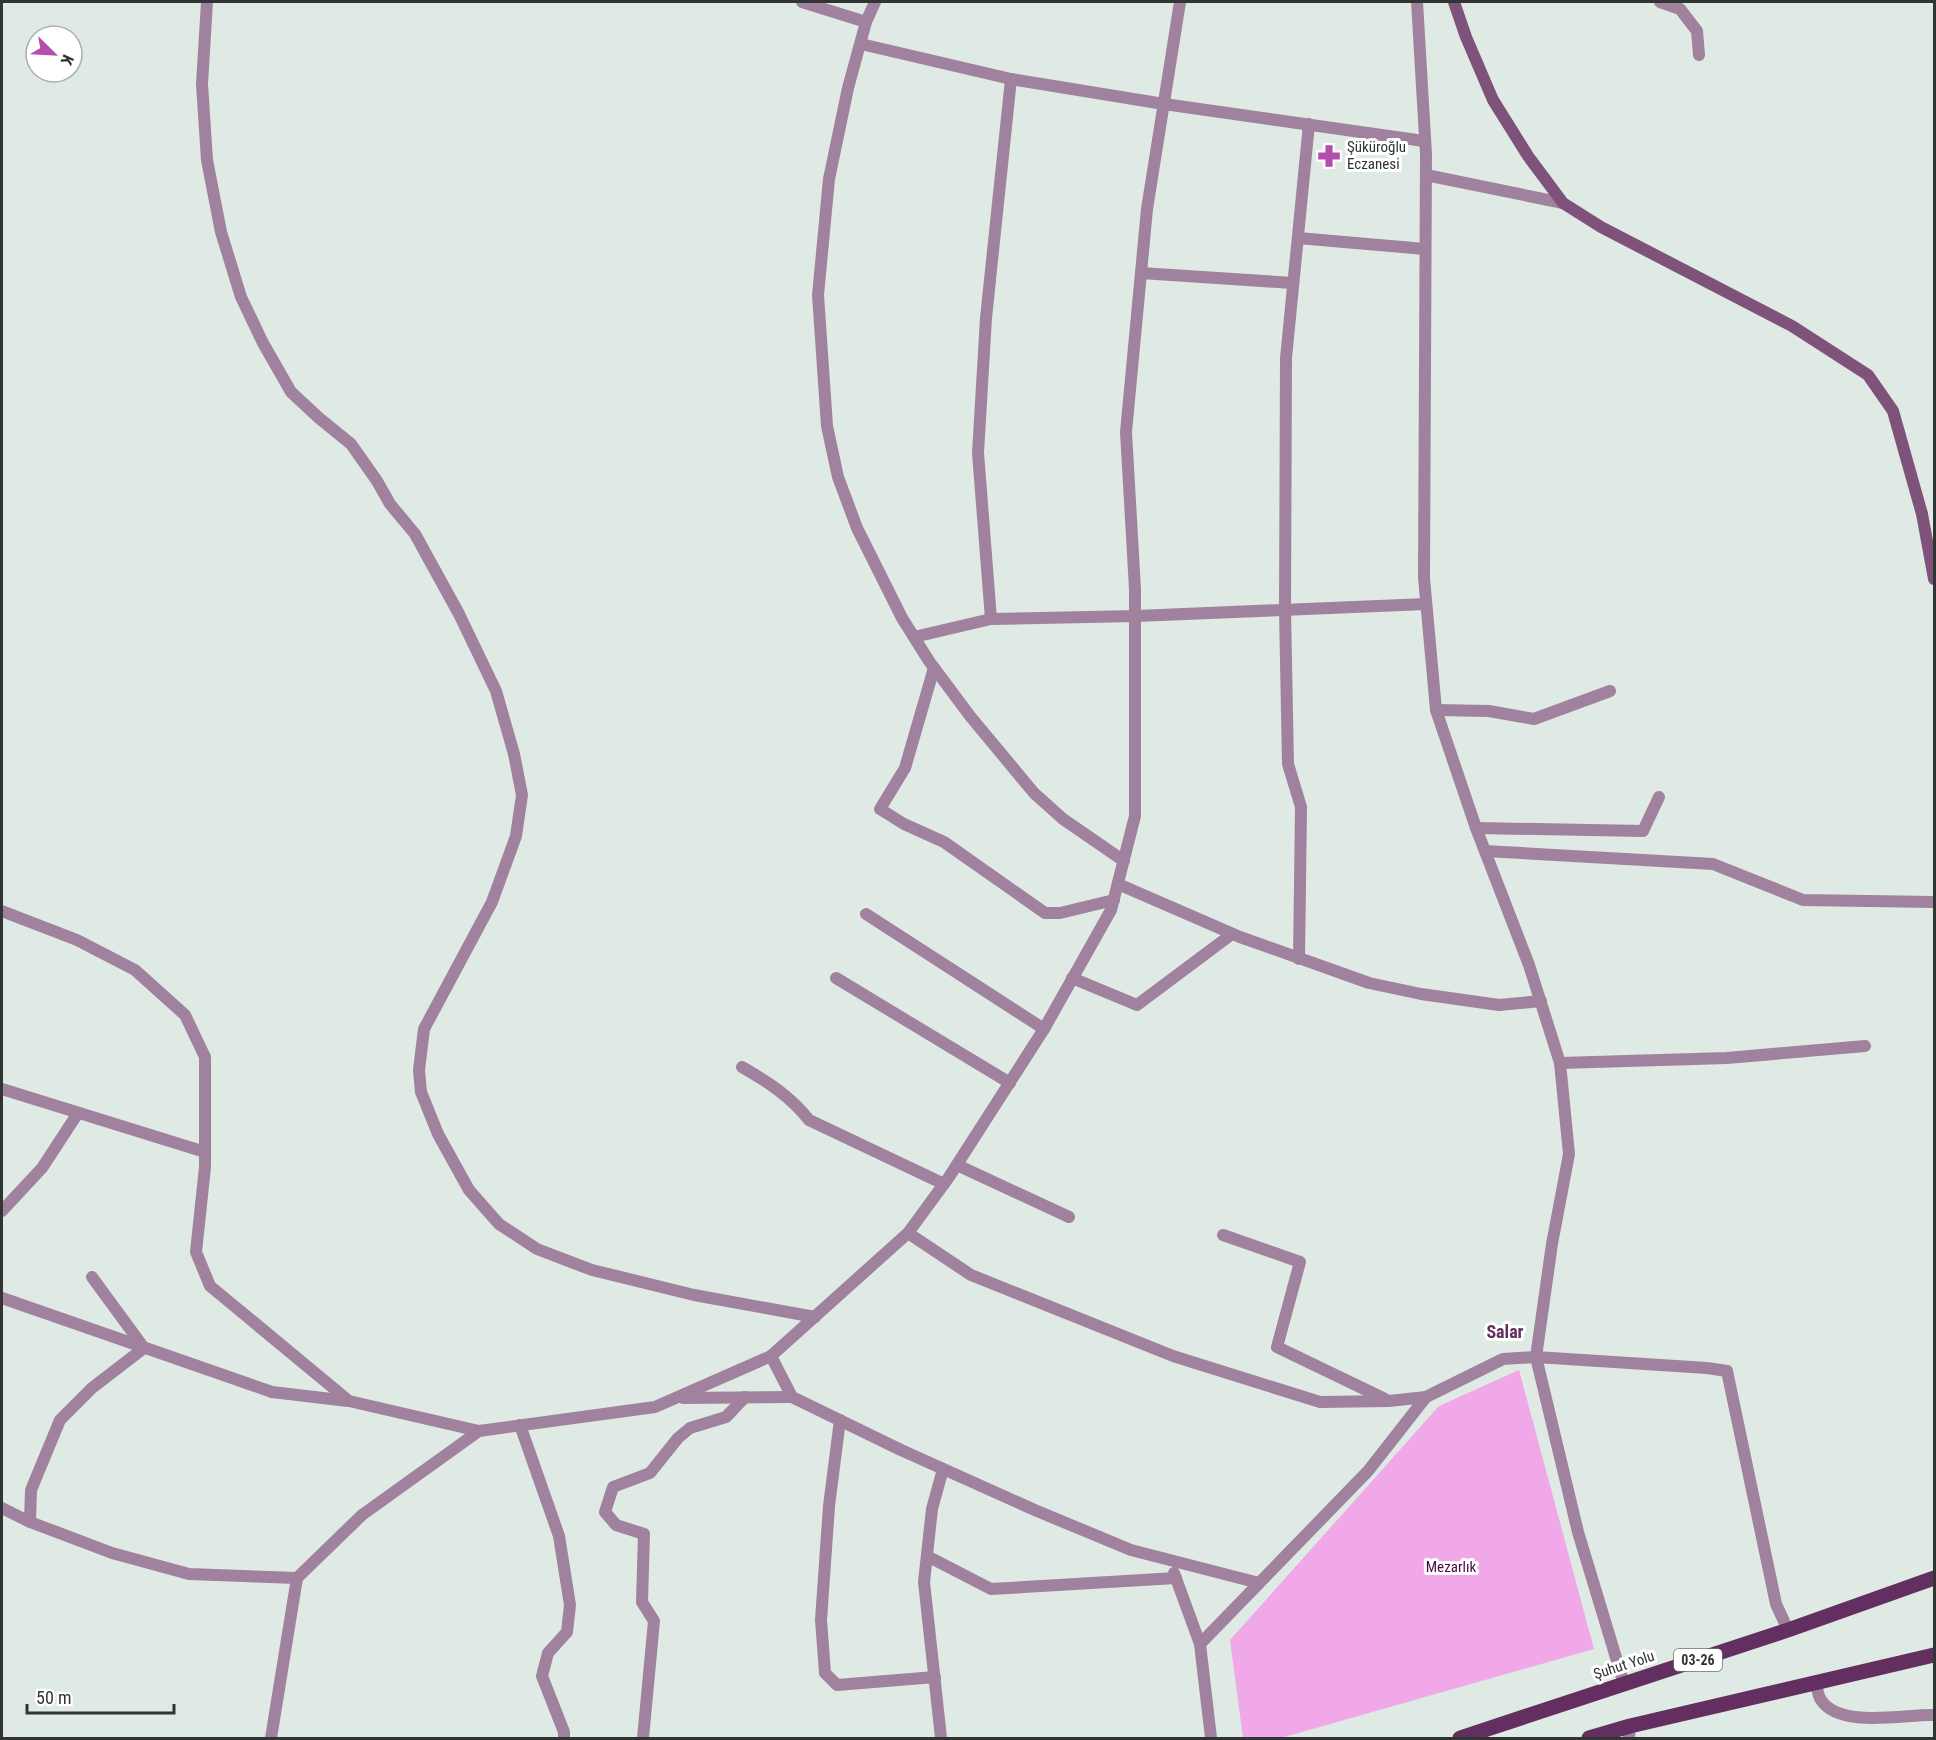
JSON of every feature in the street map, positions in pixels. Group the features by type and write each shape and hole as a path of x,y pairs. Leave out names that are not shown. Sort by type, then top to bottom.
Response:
{"main road":[{"name":"Şuhut Yolu","path":"1460,1738 1788,1630 1935,1578"},
{"path":"1589,1738 1629,1732 1816,1682 1935,1654"}],"street":[{"path":"207,2 202,84 207,160 221,232 241,297 263,343 291,392 351,444 390,504 415,534 459,614 496,691 514,754 522,795 516,836 492,902 424,1029 418,1070 422,1092 438,1134 469,1190 499,1224 537,1249 592,1270 694,1295 815,1317"},
{"path":"802,2 866,22"},
{"path":"875,2 866,22 848,88 829,179 818,296 827,426 838,477 857,528 902,618 934,668 970,716 1034,793 1063,819 1124,861"},
{"path":"2,1298 272,1392 349,1401 479,1431 655,1407 771,1356 908,1233 957,1165 1044,1029 1111,910 1135,816 1136,616 1126,432 1147,209 1180,2"},
{"path":"1417,2 1426,175 1424,578 1436,710 1476,828 1529,965 1560,1063 1569,1154 1552,1244 1536,1357 1578,1533 1624,1684"},
{"path":"1454,2 1493,100 1528,156 1563,203"},
{"path":"1660,2 1680,9 1697,31 1699,55"},
{"path":"861,44 1011,79 1164,104 1424,141"},
{"path":"991,619 978,453 986,318 1011,79"},
{"path":"1299,959 1301,807 1288,764 1285,610 1286,358 1309,124"},
{"path":"1426,175 1563,203 1601,227 1792,326 1868,375 1893,411 1922,514 1935,579"},
{"path":"1298,238 1425,249"},
{"path":"1141,273 1293,283"},
{"path":"914,637 991,619 1136,616 1426,604"},
{"path":"934,668 905,768 880,809 904,824 944,842 1045,913 1060,913 1114,900"},
{"path":"1436,710 1490,711 1534,719 1611,691"},
{"path":"1476,828 1643,831 1659,797"},
{"path":"1485,851 1713,864 1803,900 1935,902"},
{"path":"1118,884 1232,934 1369,982 1420,994 1498,1005 1541,1002"},
{"path":"2,911 77,940 135,970 185,1015 205,1057 205,1152 196,1252 210,1286 349,1401"},
{"path":"866,914 1044,1029"},
{"path":"1072,978 1137,1005 1232,934"},
{"path":"836,978 1010,1083"},
{"path":"1560,1063 1727,1059 1864,1046"},
{"path":"742,1067 773,1085 795,1103 808,1120 944,1184"},
{"path":"2,1089 205,1152"},
{"path":"2,1212 42,1168 78,1113"},
{"path":"957,1165 1069,1217"},
{"path":"908,1233 971,1275 1173,1356 1320,1402 1389,1401 1426,1397 1503,1359 1536,1357 1727,1371 1776,1604 1788,1630"},
{"path":"1223,1234 1300,1262 1276,1347 1389,1401"},
{"path":"92,1277 144,1348"},
{"path":"30,1522 31,1490 60,1419 92,1388 144,1348"},
{"path":"771,1356 792,1397"},
{"path":"643,1738 654,1622 642,1602 644,1534 616,1525 605,1512 613,1487 650,1473 678,1438 690,1428 726,1416 745,1397"},
{"path":"676,1398 792,1397 943,1469 1121,1545 1259,1583"},
{"path":"1200,1644 1368,1471 1426,1397"},
{"path":"840,1420 829,1506 821,1620 825,1673 837,1685 935,1677"},
{"path":"520,1425 559,1536 570,1605 567,1632 548,1653 542,1676 564,1732 564,1738"},
{"path":"271,1738 297,1578 362,1515 479,1431"},
{"path":"941,1738 924,1582 932,1509 943,1469"},
{"path":"2,1508 30,1522 112,1553 189,1575 297,1578"},
{"path":"927,1556 991,1589 1176,1578"},
{"path":"1171,1560 1200,1644 1211,1738"},
{"path":"1816,1682 1820,1700 1843,1715 1863,1718 1935,1714"}],"green space":[{"name":"Mezarlık","path":"1519,1370 1594,1649 1281,1738 1243,1738 1230,1640 1439,1406"}],"place":[{"name":"Şüküroğlu Eczanesi","path":"1329,156"}],"district":[{"name":"Salar","path":"1505,1331"}]}
